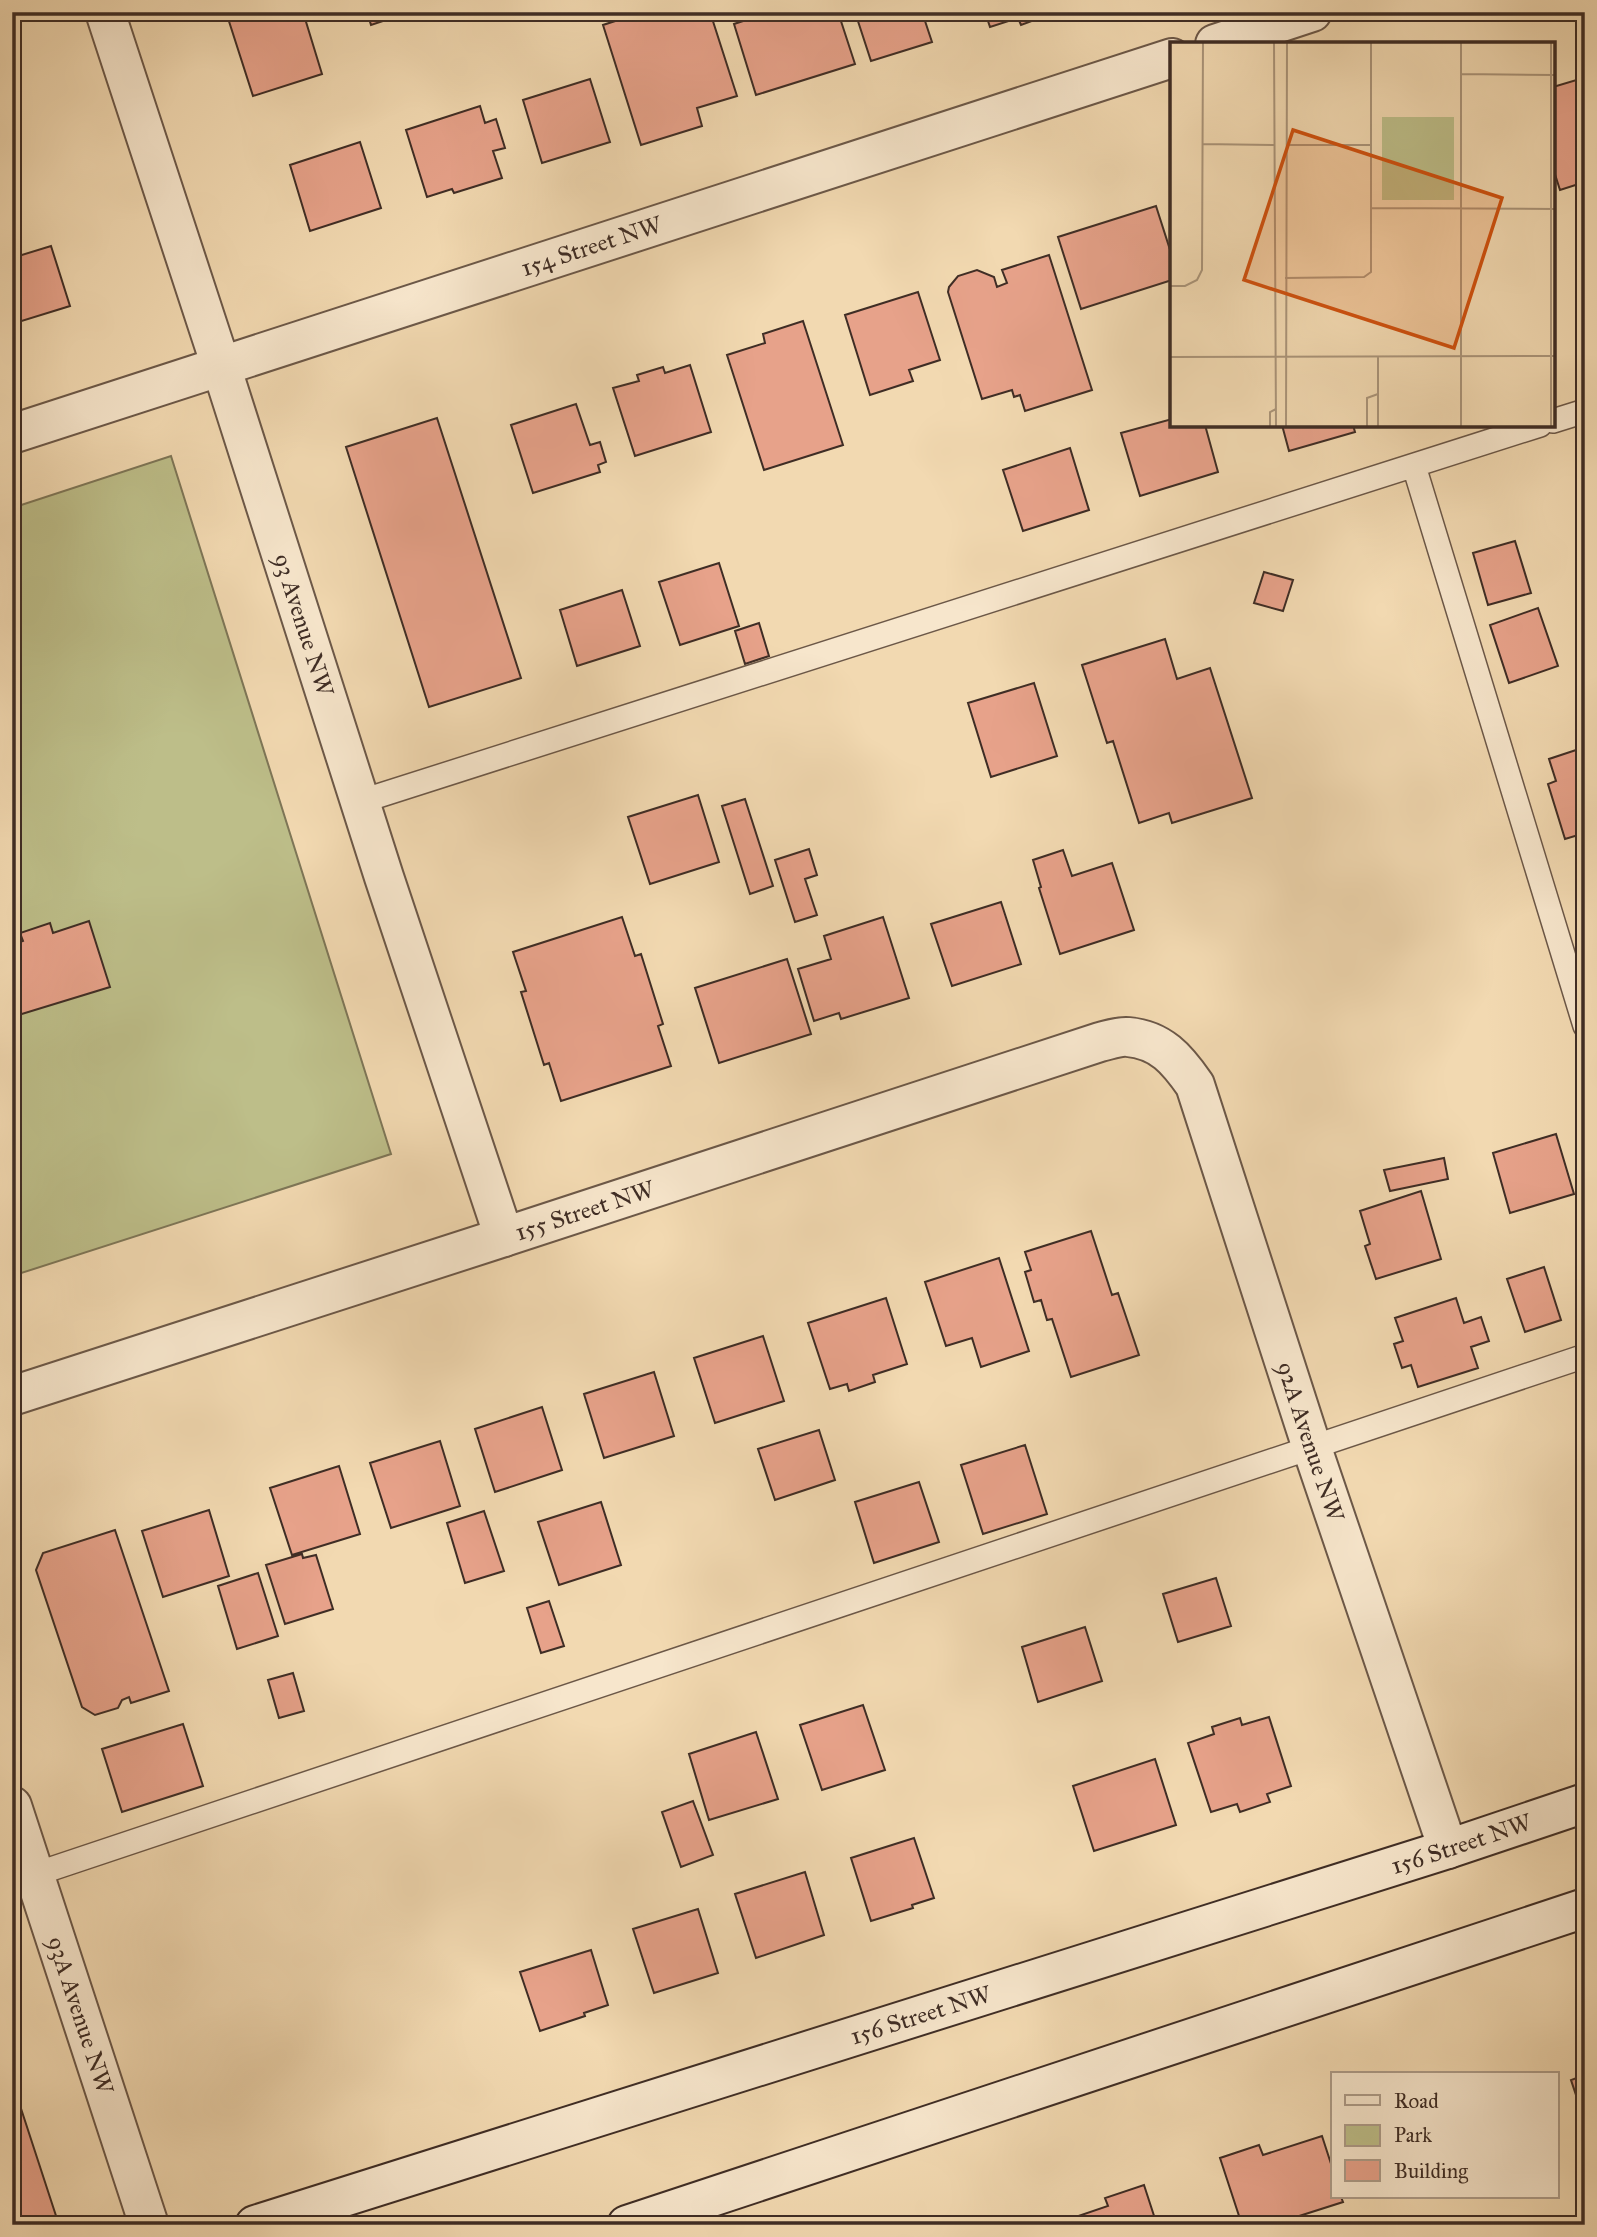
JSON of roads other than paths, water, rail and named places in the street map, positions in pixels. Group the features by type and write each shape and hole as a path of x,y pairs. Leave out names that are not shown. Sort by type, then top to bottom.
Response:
{"street":[{"name":"93 Avenue NW","path":"105,12 222,366 359,802 505,1237"},
{"path":"1221,42 1312,12"},
{"name":"154 Street NW","path":"12,434 1170,59"},
{"name":"155 Street NW","path":"12,1395 1100,1042 1127,1037 1157,1045"},
{"name":"92A Avenue NW","path":"1157,1045 1179,1061 1195,1085 1312,1448 1448,1849"},
{"name":"156 Street NW","path":"255,2225 1448,1849 1585,1803"},
{"name":"93A Avenue NW","path":"12,1806 23,1878 149,2225"},
{"path":"627,2225 1585,1908"}],"lane":[{"path":"1555,420 1585,411"},
{"path":"359,802 1534,427"},
{"path":"1414,466 1585,1026"},
{"path":"23,1878 1585,1356"}]}
